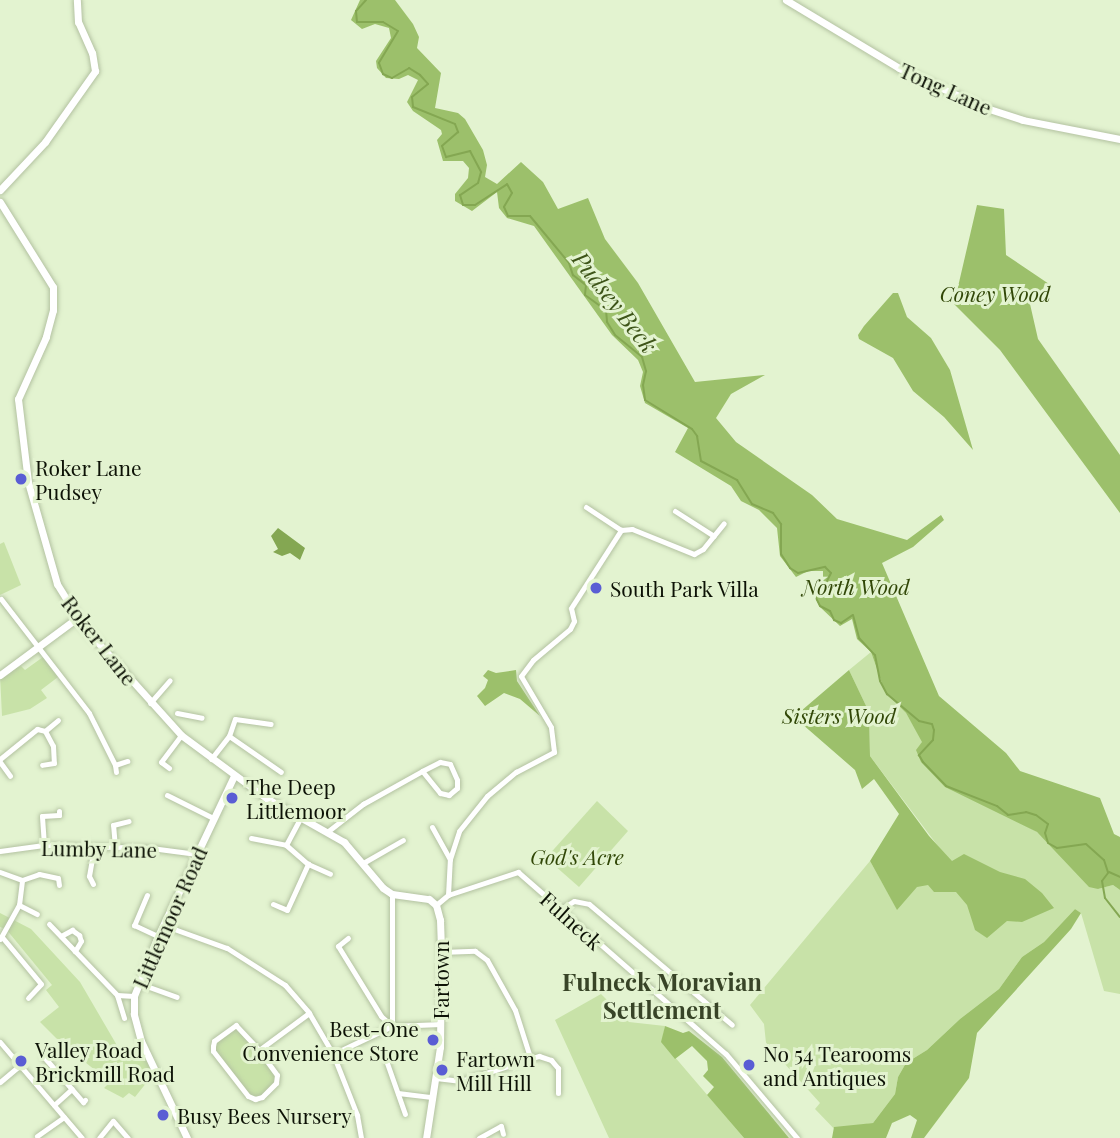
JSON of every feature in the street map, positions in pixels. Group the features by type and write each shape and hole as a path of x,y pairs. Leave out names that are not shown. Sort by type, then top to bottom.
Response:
{"street":[{"path":"0,190 45,142 95,71 92,53 78,22 77,0"},
{"name":"Tong Lane","path":"786,0 899,68 969,101 1023,120 1120,139"},
{"name":"Roker Lane","path":"0,202 53,287 50,324 22,386 19,412 35,510 57,584 77,618 150,703 172,718 181,736 234,776 344,842 383,888 392,894"},
{"path":"586,507 621,530 632,529 694,554 704,549 724,523"},
{"path":"675,511 714,536"},
{"path":"448,895 450,859 459,831 487,796 516,772 554,752 551,727 521,676 533,660 570,629 574,621 571,608 621,530"},
{"path":"1,599 89,713 115,769 127,761"},
{"path":"0,675 77,618"},
{"path":"150,703 170,680"},
{"path":"172,718 202,718"},
{"path":"34,719 37,729"},
{"path":"211,759 229,736 235,719 271,724"},
{"path":"45,731 58,720"},
{"path":"37,729 45,731 54,746 54,763 42,765"},
{"path":"10,776 0,761 37,729"},
{"path":"161,762 181,736"},
{"path":"229,736 281,772"},
{"path":"153,755 169,768"},
{"path":"327,832 363,804 422,771 440,762 447,762 457,780 457,788 449,795 440,793 422,771"},
{"name":"Littlemoor Road","path":"187,1138 141,1041 134,1014 134,996 163,925 234,776"},
{"path":"167,795 213,817"},
{"path":"33,815 59,815 59,811"},
{"path":"42,816 44,845"},
{"path":"286,845 301,817"},
{"path":"105,820 113,825 129,821"},
{"path":"113,825 116,847"},
{"path":"432,827 450,859"},
{"path":"251,838 286,845 308,864 330,874"},
{"path":"363,863 403,840"},
{"name":"Lumby Lane","path":"0,851 44,845 116,847 197,854"},
{"path":"93,884 89,876 94,847"},
{"path":"273,904 290,912 308,864"},
{"name":"Fulneck","path":"436,905 448,895 518,872 726,1055 797,1138"},
{"path":"0,873 22,880 39,874 59,879"},
{"path":"22,880 19,905 1,938 41,984 28,998"},
{"path":"392,1026 392,894 419,897 436,905"},
{"path":"146,895 134,925 158,936"},
{"path":"561,909 574,901 589,905 732,1025"},
{"path":"19,905 37,914"},
{"name":"Fartown","path":"426,1138 441,1024 440,920 436,905"},
{"path":"49,924 117,995 124,1018"},
{"path":"163,925 226,948 285,985 309,1013 333,1054 357,1115 361,1138"},
{"path":"61,936 72,930 79,935 81,941 75,951"},
{"path":"348,938 338,946 381,1016 392,1026"},
{"path":"441,952 475,951 486,960 515,1010 530,1057"},
{"path":"138,983 177,997"},
{"path":"117,995 134,996"},
{"path":"259,1050 309,1013"},
{"path":"333,1054 392,1026 441,1024"},
{"path":"236,1025 259,1050 277,1075 271,1090 255,1099 248,1096 213,1051 213,1046 214,1041 236,1025"},
{"path":"0,1042 82,1138"},
{"path":"49,1051 44,1057 83,1102 85,1100"},
{"path":"436,1078 461,1081 530,1057 551,1060 558,1068 557,1088"},
{"path":"387,1063 405,1114"},
{"path":"0,1082 20,1065"},
{"path":"54,1105 72,1089"},
{"path":"398,1093 432,1097"},
{"path":"110,1111 113,1121 128,1138"},
{"path":"37,1136 47,1135 64,1117"},
{"path":"99,1138 113,1121"},
{"path":"479,1138 501,1126 503,1134"}],"green space":[{"name":"North Wood","path":"360,0 395,0 413,24 419,37 417,48 441,73 435,108 458,113 465,119 483,150 487,165 485,177 497,184 521,162 543,182 558,209 588,198 605,239 638,283 695,382 765,375 731,394 716,418 736,442 812,495 837,519 907,540 941,515 944,520 913,547 882,563 939,696 1006,753 1020,771 1100,798 1114,834 1120,837 1120,890 1113,885 1098,889 1089,887 1037,832 945,787 921,762 916,750 922,742 906,713 885,692 871,652 857,639 852,619 840,626 819,606 813,592 823,580 823,571 808,571 796,577 780,556 777,528 759,510 741,501 731,486 675,452 688,428 645,403 640,386 643,372 638,360 612,335 534,226 507,218 499,208 497,192 472,211 455,201 455,194 468,178 469,168 463,161 443,161 437,140 442,134 441,130 413,111 407,102 418,80 408,75 399,79 386,78 377,68 376,61 391,38 389,28 375,24 362,29 351,20"},
{"name":"Coney Wood","path":"977,205 1004,209 1006,255 1052,286 1030,304 1038,339 1120,455 1120,513 1000,350 954,304"},
{"path":"893,293 898,293 907,317 931,338 950,370 973,450 944,417 913,391 893,358 859,339 858,335 864,326"},
{"path":"4,542 21,585 0,595 0,544"},
{"path":"871,652 885,692 906,713 923,742 1010,817 1037,832 1098,889 1113,885 1120,890 1120,994 1104,991 1081,913 1075,909 1044,942 1022,957 999,989 960,1019 927,1050 906,1063 898,1077 895,1094 873,1123 853,1126 841,1136 815,1109 820,1103 766,1043 764,1024 750,1005 870,861 897,909 941,850 870,756 869,712 849,670"},
{"path":"43,657 58,677 41,690 47,698 30,709 2,716 0,675 21,666 25,670"},
{"path":"488,670 496,673 516,670 517,681 540,716 520,699 504,693 485,706 477,696 485,688 488,680 483,676"},
{"name":"Sisters Wood","path":"849,670 869,712 870,756 929,836 952,861 964,854 1000,872 1025,879 1042,893 1054,908 1022,922 1007,921 987,938 975,930 967,905 956,892 934,892 928,885 917,887 897,910 870,861 899,814 874,779 862,789 855,770 794,717"},
{"name":"God's Acre","path":"597,801 628,831 579,887 546,858"},
{"path":"1075,909 1081,913 1071,929 977,1033 969,1078 924,1138 911,1138 917,1120 910,1115 892,1123 886,1138 832,1138 834,1127 873,1123 895,1094 898,1077 906,1063 927,1050 960,1019 999,989 1022,957 1044,942"},
{"path":"0,913 31,929 80,982 122,1054 147,1056 155,1072 135,1097 129,1093 123,1098 104,1088 110,1082 61,1043 40,1022 59,1007 46,990 52,985 6,929 0,927"},
{"path":"601,994 629,1022 665,1026 662,1042 744,1138 609,1138 555,1020"},
{"path":"236,1025 277,1075 276,1083 262,1097 248,1096 213,1051 214,1041"},
{"path":"665,1026 683,1033 689,1031 722,1057 789,1138 744,1138 707,1095 714,1087 703,1076 708,1070 707,1061 692,1046 675,1059 661,1042"}],"shaded area":[{"path":"278,528 305,548 300,560 290,553 282,556 273,552 278,549 271,536"}],"waterway":[{"name":"Pudsey Beck","path":"366,0 356,11 357,22 383,22 398,31 379,63 383,74 392,78 409,68 420,75 428,84 412,97 413,107 455,124 458,132 442,146 446,157 470,151 481,172 478,183 460,195 463,205 475,205 507,184 512,193 504,207 508,216 530,216 569,263 573,275 586,285 585,295 606,310 607,322 615,335 642,357 646,371 643,385 645,400 692,429 697,436 701,461 737,480 752,504 773,513 781,524 781,554 790,568 798,573 825,567 831,573 825,585 814,594 820,606 830,611 834,620 841,623 853,615 859,638 875,655 880,681 887,694 919,721 932,724 933,740 919,755 923,762 946,786 997,806 1008,815 1026,812 1036,815 1048,824 1045,833 1048,843 1057,848 1086,844 1104,860 1108,872"},
{"path":"1109,872 1120,877"},
{"name":"Pudsey Beck","path":"1108,873 1102,881 1105,898 1120,917"}],"place":[{"name":"Roker Lane Pudsey","path":"21,479"},
{"name":"South Park Villa","path":"596,588"},
{"name":"The Deep Littlemoor","path":"232,798"},
{"name":"Best-One Convenience Store","path":"433,1040"},
{"name":"Valley Road Brickmill Road","path":"21,1061"},
{"name":"No 54 Tearooms and Antiques","path":"749,1065"},
{"name":"Fartown Mill Hill","path":"442,1070"},
{"name":"Busy Bees Nursery","path":"163,1115"}],"district":[{"name":"Fulneck Moravian Settlement","path":"662,996"}]}
